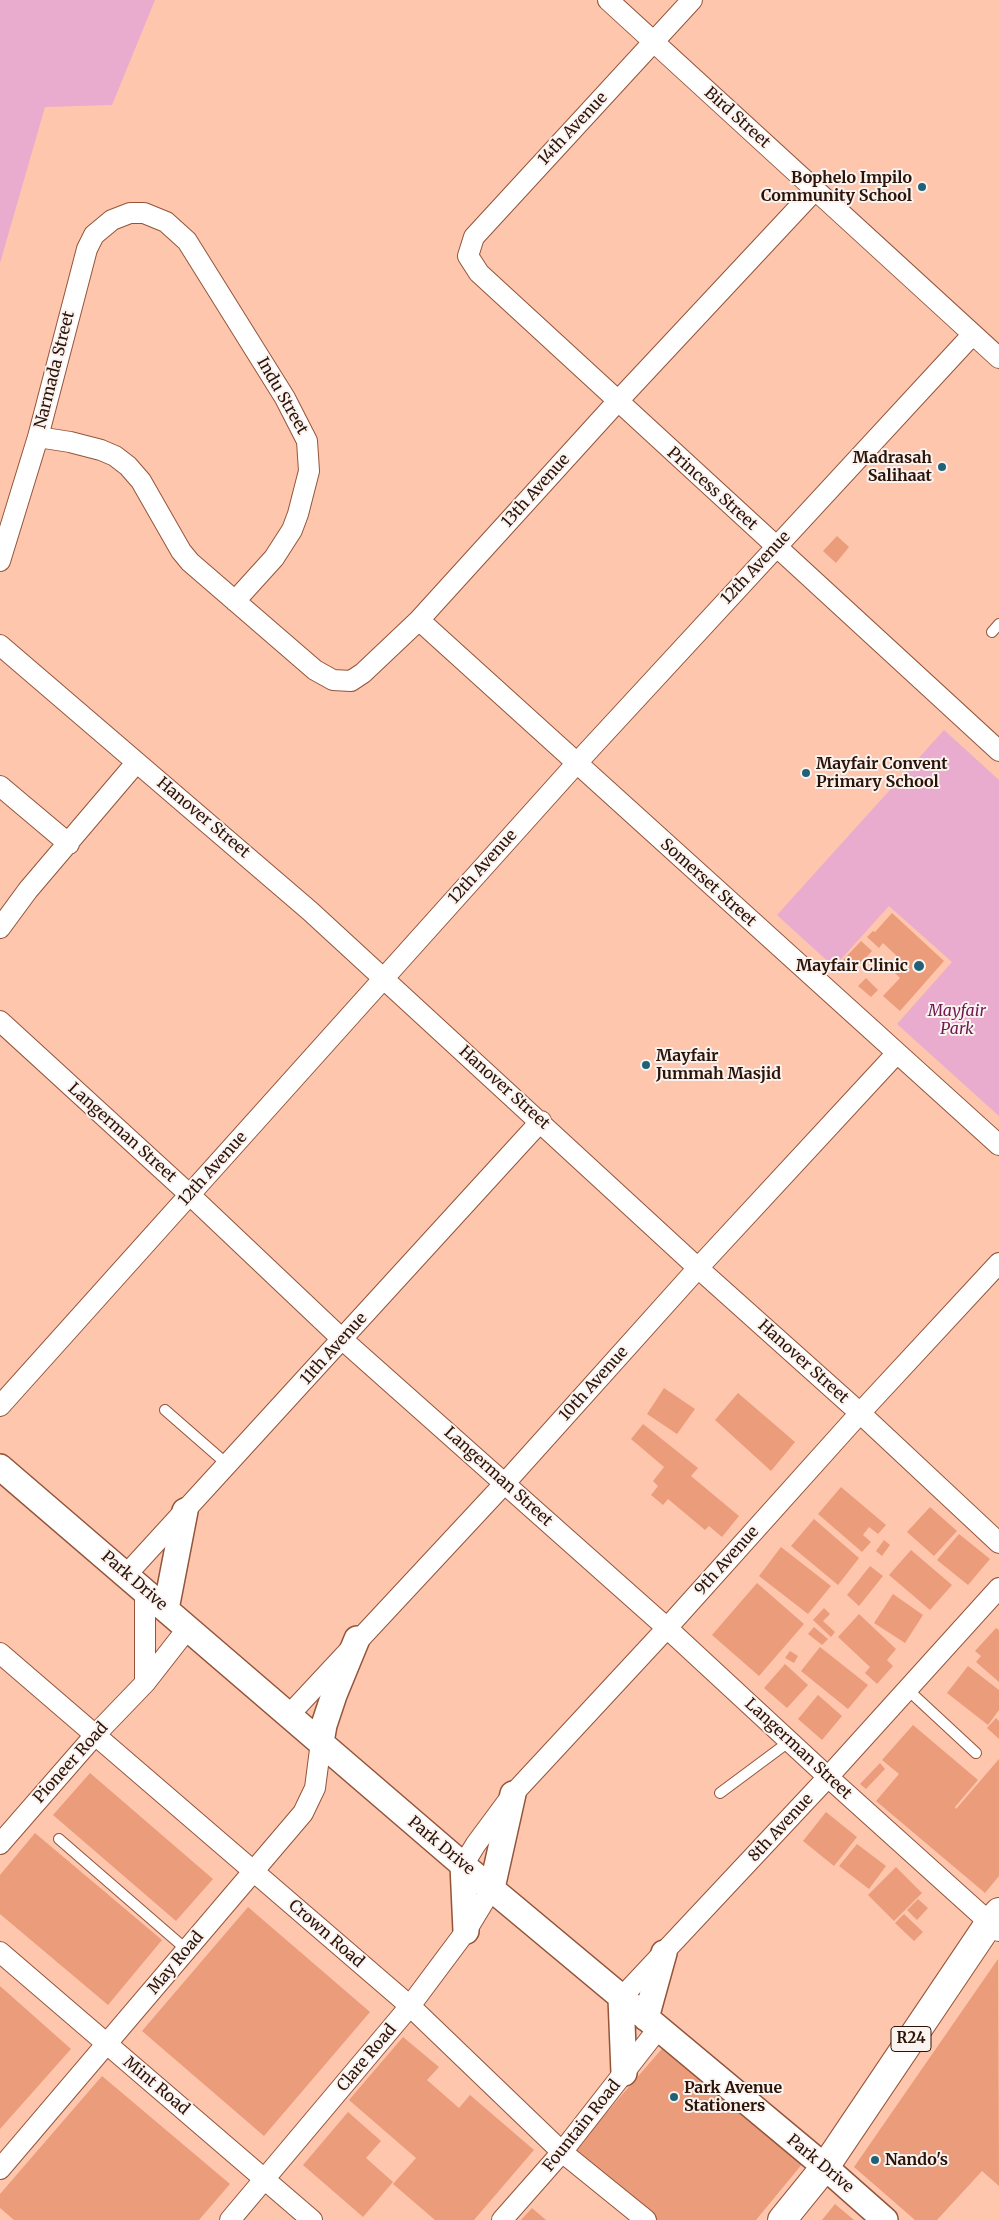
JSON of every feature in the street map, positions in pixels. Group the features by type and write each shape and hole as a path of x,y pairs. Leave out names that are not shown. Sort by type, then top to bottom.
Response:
{"main road":[{"name":"R24","path":"782,2220 825,2167 996,1922"}],"street":[{"name":"Bird Street","path":"608,0 999,358"},
{"name":"14th Avenue","path":"472,265 468,256 474,237 692,0"},
{"name":"13th Avenue","path":"38,438 70,442 101,450 115,456 128,466 141,481 185,557 315,670 325,677 342,682 350,681 363,673 419,620 617,402 815,190"},
{"name":"Narmada Street","path":"0,560 38,438 87,249 94,235 112,220 130,213 144,212"},
{"name":"Indu Street","path":"144,212 166,222 187,241 285,398 307,441 309,472 292,530 274,558 235,601"},
{"name":"Princess Street","path":"472,265 479,274 617,402 999,751"},
{"name":"12th Avenue","path":"0,1406 576,764 973,334"},
{"name":"Somerset Street","path":"419,620 999,1145"},
{"name":"Hanover Street","path":"0,645 136,763 238,848 384,979 541,1121 698,1268 860,1413 999,1543"},
{"path":"0,928 28,890 136,763"},
{"path":"0,786 69,844"},
{"name":"Langerman Street","path":"0,1021 190,1195 343,1340 667,1628 828,1777 996,1922"},
{"name":"10th Avenue","path":"289,1715 505,1483 698,1268 897,1053"},
{"name":"11th Avenue","path":"126,1575 343,1340 541,1121"},
{"name":"9th Avenue","path":"463,1865 476,1844 514,1794 999,1263"},
{"name":"Park Drive","path":"0,1468 463,1865 825,2167 884,2220"},
{"path":"166,1609 184,1511"},
{"name":"8th Avenue","path":"621,1998 828,1777 999,1588"},
{"path":"145,1591 145,1683"},
{"name":"Pioneer Road","path":"0,1844 95,1735 145,1683 188,1628"},
{"path":"321,1742 324,1725 334,1695 357,1640"},
{"name":"Crown Road","path":"0,1653 410,2006 562,2152 646,2220"},
{"name":"May Road","path":"0,2170 303,1812 310,1800 317,1778 321,1742"},
{"path":"492,1888 514,1794"},
{"path":"463,1865 466,1931"},
{"name":"Clare Road","path":"230,2220 410,2006 466,1931 492,1888"},
{"name":"Mint Road","path":"0,1952 312,2220"},
{"path":"652,2023 664,1953"},
{"path":"621,1998 624,2073"},
{"name":"Fountain Road","path":"502,2220 562,2152 624,2073 652,2023"}],"lane":[{"path":"165,1410 228,1465"},
{"path":"907,1689 976,1753"},
{"path":"720,1793 790,1742"},
{"path":"59,1839 187,1950"}],"green space":[{"path":"0,0 155,0 112,105 45,107 0,263"},
{"name":"Mayfair Park","path":"944,730 999,780 999,1116 897,1024 952,962 889,906 834,967 777,915"}],"building":[{"path":"837,536 849,547 836,563 823,551"},
{"name":"Mayfair Clinic","path":"892,913 944,961 900,1011 883,996 900,978 893,971 902,961 883,943 879,948 867,937 873,931 875,932"},
{"path":"861,941 872,951 855,970 843,960"},
{"path":"866,978 878,990 871,997 858,986"},
{"path":"664,1388 695,1409 677,1434 647,1414"},
{"path":"738,1393 795,1442 771,1471 715,1420"},
{"path":"643,1424 698,1468 691,1476 739,1516 722,1537 709,1526 705,1530 668,1499 663,1505 651,1495 658,1486 653,1481 664,1467 631,1439"},
{"path":"841,1487 886,1525 878,1534 869,1527 863,1535 871,1542 862,1552 818,1514"},
{"path":"930,1507 957,1531 934,1556 907,1532"},
{"path":"814,1519 859,1558 838,1585 791,1546"},
{"path":"959,1534 990,1559 968,1585 937,1560"},
{"path":"884,1540 890,1545 882,1556 876,1551"},
{"path":"781,1547 831,1586 808,1614 759,1576"},
{"path":"911,1550 952,1585 930,1610 889,1575"},
{"path":"870,1566 883,1576 859,1606 847,1595"},
{"path":"757,1583 804,1624 759,1676 712,1635"},
{"path":"893,1594 923,1615 905,1643 874,1623"},
{"path":"824,1608 830,1614 823,1621 835,1632 831,1637 813,1620"},
{"path":"859,1614 896,1649 887,1660 893,1666 877,1684 865,1673 870,1667 838,1637"},
{"path":"814,1627 828,1639 822,1645 808,1634"},
{"path":"996,1628 999,1630 999,1682 976,1662 981,1656 975,1651"},
{"path":"820,1647 868,1685 848,1709 801,1671"},
{"path":"790,1651 798,1656 794,1663 785,1658"},
{"path":"785,1664 808,1685 787,1708 764,1688"},
{"path":"968,1666 999,1690 999,1710 988,1725 947,1693"},
{"path":"818,1695 842,1716 822,1740 798,1719"},
{"path":"996,1718 999,1721 999,1739 987,1728"},
{"path":"913,1725 978,1780 955,1807 956,1809 999,1759 999,1876 985,1893 876,1801 899,1774 882,1760"},
{"path":"880,1763 885,1769 866,1789 860,1784"},
{"path":"90,1773 213,1879 176,1921 53,1815"},
{"path":"826,1812 857,1837 834,1866 803,1841"},
{"path":"35,1833 162,1940 108,2005 0,1914 0,1875"},
{"path":"857,1844 886,1866 869,1889 839,1866"},
{"path":"896,1867 922,1893 894,1921 868,1895"},
{"path":"918,1899 928,1908 917,1920 907,1910"},
{"path":"248,1907 370,2012 264,2136 142,2031"},
{"path":"904,1914 923,1932 914,1941 895,1923"},
{"path":"998,1959 999,2186 982,2171 937,2220 915,2220 854,2167"},
{"path":"0,1986 71,2049 0,2129"},
{"path":"403,2037 439,2067 427,2080 459,2108 470,2095 534,2150 474,2220 435,2220 393,2184 416,2158 349,2100"},
{"name":"Park Avenue Stationers","path":"667,2043 803,2163 756,2220 657,2220 574,2150"},
{"path":"102,2076 230,2184 199,2220 14,2220 0,2208 0,2194"},
{"path":"348,2112 381,2141 366,2158 393,2182 363,2217 303,2165"},
{"path":"835,2204 854,2220 822,2220"},
{"path":"532,2208 546,2220 521,2220"}],"place":[{"name":"Bophelo Impilo Community School","path":"922,187"},
{"name":"Madrasah Salihaat","path":"942,467"},
{"name":"Mayfair Convent Primary School","path":"806,773"},
{"name":"Mayfair Clinic","path":"919,966"},
{"name":"Mayfair Jummah Masjid","path":"646,1065"},
{"name":"Park Avenue Stationers","path":"674,2097"},
{"name":"Nando's","path":"875,2160"}]}
